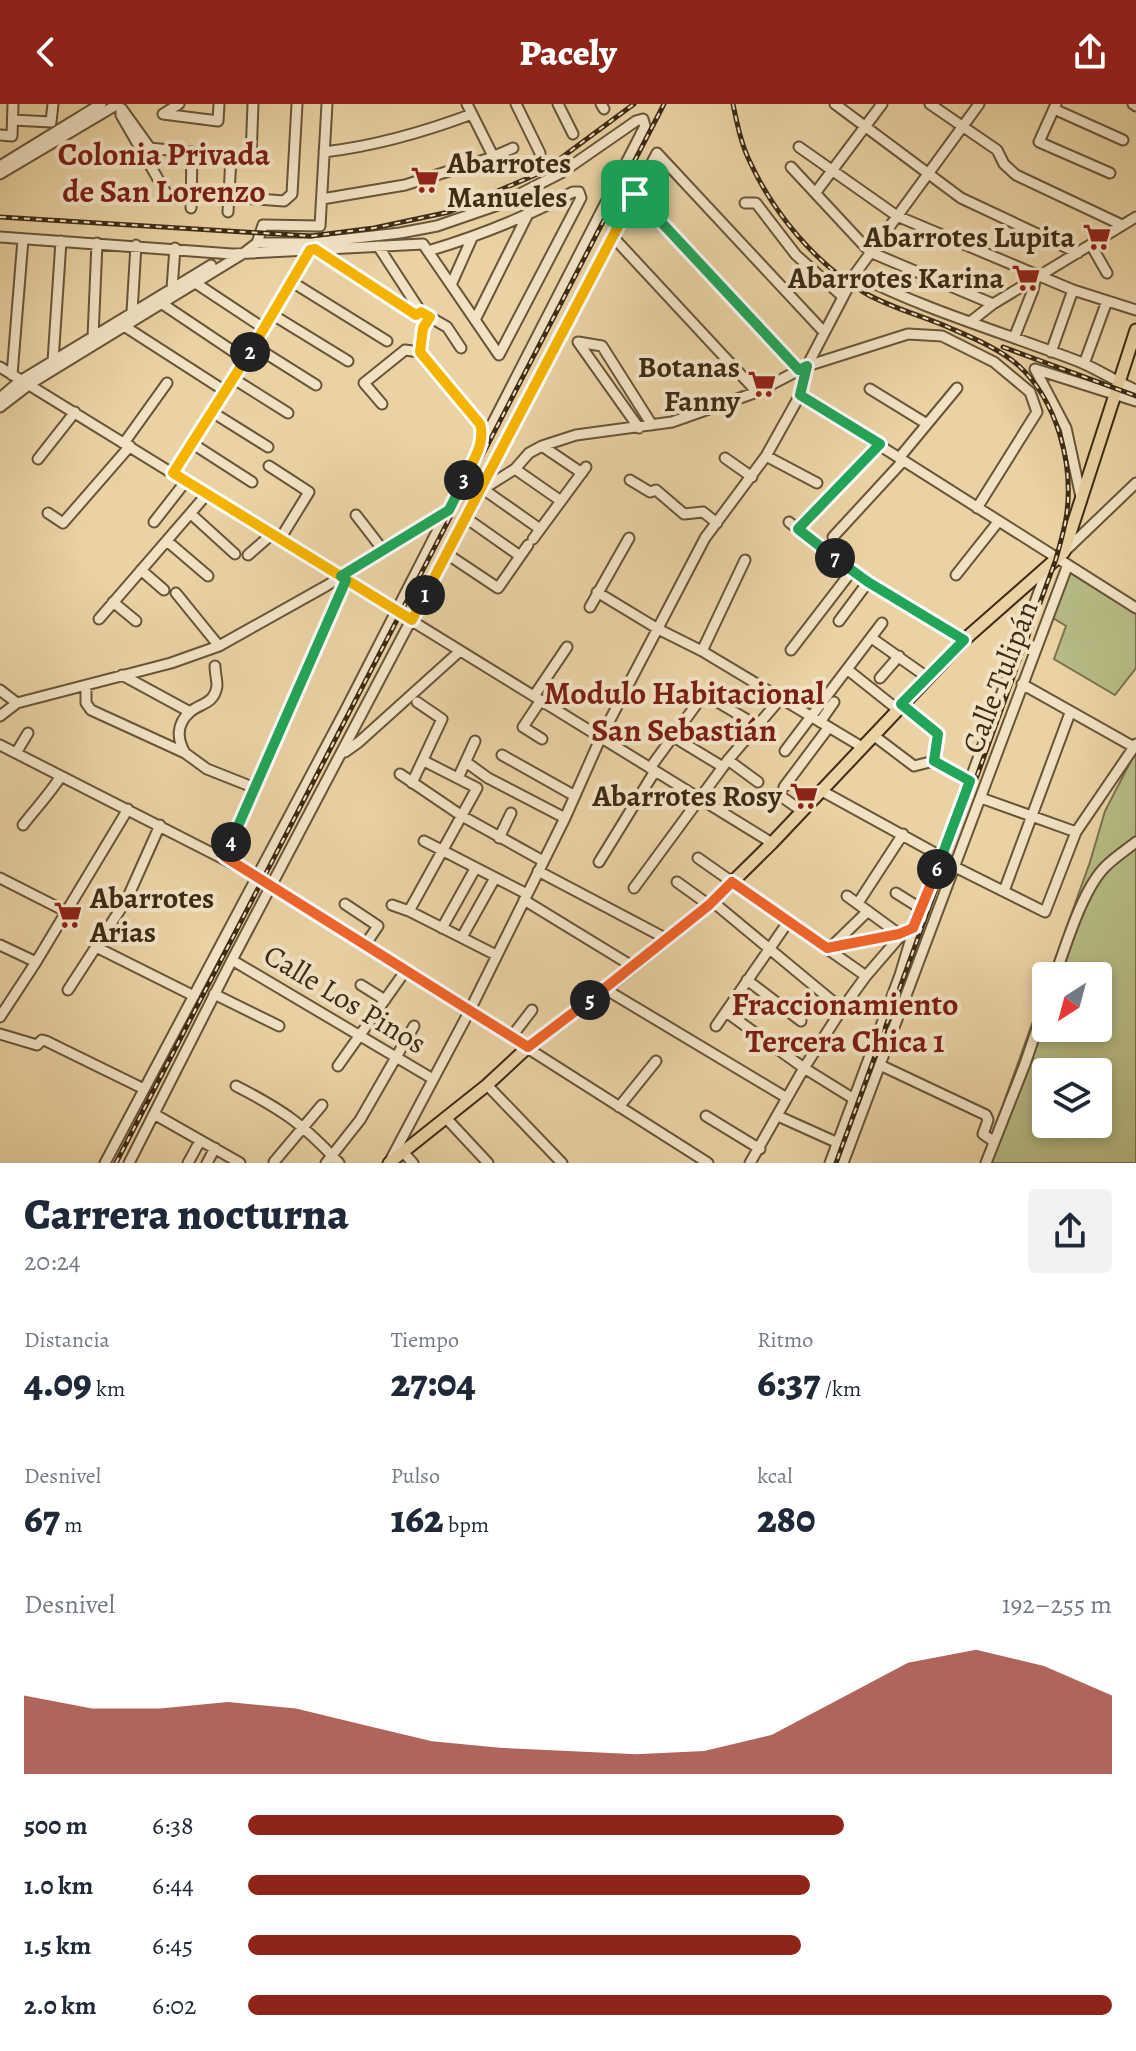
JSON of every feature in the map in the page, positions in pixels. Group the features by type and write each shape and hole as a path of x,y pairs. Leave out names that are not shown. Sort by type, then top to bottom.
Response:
{"main road":[{"path":"389,1162 447,1119 528,1047 711,903 964,640 1056,559 1081,497 1136,330"}],"street":[{"path":"0,135 12,136 13,104"},
{"path":"13,120 51,122 53,104"},
{"path":"179,104 163,114 218,121 219,104"},
{"path":"146,151 247,158 251,156 253,104"},
{"path":"229,197 289,199 292,194 297,104"},
{"path":"0,407 21,380 124,326 244,253 257,243 263,225 320,226 330,104"},
{"path":"467,104 492,154 490,158"},
{"path":"516,104 540,153"},
{"path":"558,104 573,134"},
{"path":"835,104 961,198 1078,253"},
{"path":"816,192 882,104"},
{"path":"930,104 997,150 1004,164 1016,175 1122,225"},
{"path":"389,1162 470,1010 565,818 601,737 705,538 766,456 800,395 803,368 855,274 979,104"},
{"path":"0,166 99,107 119,106 121,115 146,151 169,198 191,204 192,152"},
{"path":"1110,173 1039,142 1055,106 1123,140"},
{"path":"0,174 99,107"},
{"path":"324,152 416,135 472,114"},
{"path":"0,237 232,254 378,246 498,205 561,173 636,121 643,119 645,126 345,711 105,1163"},
{"path":"799,147 897,216 1073,290 1136,310"},
{"path":"322,199 405,185 513,148"},
{"path":"129,1163 214,994 657,153 823,331"},
{"path":"228,212 231,157"},
{"path":"791,167 870,252 993,304"},
{"path":"257,243 389,240 426,247 472,238 579,192 581,198 499,355 426,247"},
{"path":"635,194 803,368"},
{"path":"745,203 756,203 796,255 842,296"},
{"path":"475,320 527,216"},
{"path":"970,322 993,304 1136,217"},
{"path":"613,237 757,392"},
{"path":"451,285 472,238"},
{"path":"21,380 23,239"},
{"path":"53,361 61,241"},
{"path":"93,337 97,243"},
{"path":"132,312 136,245"},
{"path":"1091,245 1107,273"},
{"path":"378,246 422,315 420,352"},
{"path":"172,288 175,248"},
{"path":"173,473 246,360 312,249"},
{"path":"312,249 447,327 461,348"},
{"path":"0,398 21,380 232,254"},
{"path":"855,274 970,322 1084,364 1136,401"},
{"path":"1014,338 1038,276"},
{"path":"194,282 265,329"},
{"path":"292,282 387,341"},
{"path":"1051,352 1073,290"},
{"path":"1084,364 1107,301"},
{"path":"161,303 246,360"},
{"path":"273,315 348,361"},
{"path":"124,326 225,391"},
{"path":"481,490 515,469 529,453 542,446 576,435 672,422 757,392 803,368 908,334 942,336 994,362 1030,392 1037,412 977,508"},
{"path":"639,428 578,342 602,346 652,425"},
{"path":"254,346 316,385"},
{"path":"382,404 364,383 405,350 420,352 480,424 482,441"},
{"path":"48,513 63,523 127,444 181,363"},
{"path":"0,367 772,843"},
{"path":"1081,497 1066,428 1035,369 1118,389 1136,390"},
{"path":"234,379 288,413"},
{"path":"833,537 957,388"},
{"path":"870,389 927,424"},
{"path":"800,395 1136,608"},
{"path":"38,459 75,412"},
{"path":"212,412 268,447"},
{"path":"193,444 252,482"},
{"path":"798,529 880,444"},
{"path":"447,554 498,588 584,470 542,446"},
{"path":"766,456 817,483"},
{"path":"725,458 752,477"},
{"path":"248,555 276,536 309,492 269,466"},
{"path":"515,469 561,501"},
{"path":"630,480 650,492 656,490 664,494 684,514 703,512 717,523"},
{"path":"154,522 186,481"},
{"path":"750,1163 842,1009 905,932 920,908 1056,559 1136,483"},
{"path":"481,490 540,529"},
{"path":"99,619 207,494"},
{"path":"0,716 17,703 86,687 219,646 344,578 449,510"},
{"path":"191,514 235,554"},
{"path":"356,515 383,550"},
{"path":"466,518 520,556"},
{"path":"789,522 851,572 964,640"},
{"path":"956,575 998,522"},
{"path":"590,607 629,538"},
{"path":"167,541 208,576"},
{"path":"702,651 745,560"},
{"name":"Calle Tulipán","path":"843,1163 1067,567"},
{"path":"141,570 164,590"},
{"path":"791,650 851,572"},
{"path":"225,857 344,578"},
{"path":"839,621 868,582"},
{"path":"597,592 862,747"},
{"path":"176,593 219,646"},
{"path":"113,602 136,621"},
{"path":"802,811 783,792 848,670 882,623"},
{"path":"873,639 927,677"},
{"path":"542,739 523,727 567,647"},
{"path":"342,754 460,651"},
{"path":"880,678 899,656"},
{"path":"185,753 177,738 190,712 206,705 217,688 215,666"},
{"path":"848,670 938,734 934,761"},
{"path":"122,675 190,712"},
{"path":"955,867 1045,912 1076,832 1135,745 1070,713 1022,684"},
{"path":"86,687 86,703 91,710 185,753 207,769 255,788"},
{"path":"0,690 17,703"},
{"path":"599,862 672,736 704,694 758,726"},
{"path":"634,888 726,764 781,698"},
{"path":"412,783 442,719 417,702"},
{"path":"785,751 820,722 834,702"},
{"path":"1004,891 1070,713"},
{"path":"16,753 28,733"},
{"path":"873,735 914,766 934,761 970,781"},
{"path":"672,736 758,782"},
{"path":"458,778 475,741"},
{"path":"0,745 225,857 708,1163"},
{"path":"502,755 575,796"},
{"path":"409,911 477,788 424,761"},
{"path":"466,762 488,778 565,818"},
{"path":"400,774 541,866 665,938"},
{"path":"23,825 37,806 43,804 61,776"},
{"path":"822,791 942,857"},
{"path":"981,798 1076,832"},
{"path":"0,1017 128,809"},
{"path":"499,838 511,813"},
{"path":"68,990 127,899 160,825"},
{"path":"858,903 903,834"},
{"path":"424,841 495,878 632,966"},
{"path":"1060,962 1092,886 1104,867 1136,842"},
{"path":"698,858 788,922 830,947 866,976"},
{"path":"442,928 475,869"},
{"path":"0,878 65,911"},
{"path":"462,937 495,878"},
{"path":"677,882 711,903 842,1009"},
{"path":"896,893 920,908"},
{"path":"847,896 905,932"},
{"path":"345,904 378,926 365,945"},
{"path":"392,905 496,955"},
{"path":"830,947 868,911"},
{"path":"716,1026 788,922"},
{"path":"830,947 905,932"},
{"path":"830,1163 900,975 905,932"},
{"path":"0,945 36,962"},
{"path":"96,947 194,996"},
{"name":"Calle Los Pinos","path":"232,960 433,1079"},
{"path":"338,1066 406,970"},
{"path":"747,980 801,1021"},
{"path":"361,985 385,1000"},
{"path":"605,989 787,1098"},
{"path":"214,994 279,1026"},
{"path":"512,1036 532,1010"},
{"path":"726,1012 804,1068 854,1099"},
{"path":"236,1086 280,1108 305,1127 332,1161 360,1120 414,1026"},
{"path":"0,1034 37,1045 42,1040 46,1041 144,1089"},
{"path":"986,1163 1032,1042"},
{"path":"619,1107 656,1061"},
{"path":"880,1065 986,1115 988,1120 983,1134 993,1141"},
{"path":"487,1085 562,1163"},
{"path":"274,1162 322,1105"},
{"path":"154,1114 240,1163"},
{"path":"706,1116 760,1149"},
{"path":"778,1116 838,1143"},
{"path":"447,1119 488,1163"},
{"path":"188,1163 200,1141"},
{"path":"207,1163 215,1148"},
{"path":"403,1152 413,1163"},
{"path":"683,1163 692,1153"}],"green space":[{"path":"1070,573 1136,614 1136,668 1115,695 1054,659 1066,626 1053,618"},
{"path":"1136,751 1136,1163 982,1163 1032,1024 1032,1042 1112,1042 1112,962 1054,962 1105,811"}],"railway":[{"path":"0,217 311,236 374,228 449,212 542,172 634,104"},
{"path":"116,1163 664,104"},
{"path":"733,104 742,141 760,181 784,219 813,253 865,293 977,340 1019,366 1032,380 1052,415 1060,434 1067,473 1067,512 1056,559 836,1163"},
{"path":"1003,347 1136,396"}],"place":[{"name":"Abarrotes Manueles","path":"425,180"},
{"name":"Abarrotes Lupita","path":"1097,237"},
{"name":"Abarrotes Karina","path":"1026,278"},
{"name":"Botanas Fanny","path":"762,384"},
{"name":"Abarrotes Rosy","path":"804,796"},
{"name":"Abarrotes Arias","path":"68,915"}],"district":[{"name":"Colonia Privada de San Lorenzo","path":"164,172"},
{"name":"Modulo Habitacional San Sebastián","path":"684,712"},
{"name":"Fraccionamiento Tercera Chica 1","path":"845,1022"}],"route":[{"path":"635,194 412,620 346,580 173,473 246,360 310,250 315,249 416,315 421,312 430,317 423,328 420,352 480,424 482,441 449,510 341,576 346,580 225,857 528,1047 709,905 732,882 827,948 899,934 913,928 970,781 934,761 938,734 901,704 964,640 851,572 798,529 880,444 800,395 807,366 799,370 635,194"}]}
